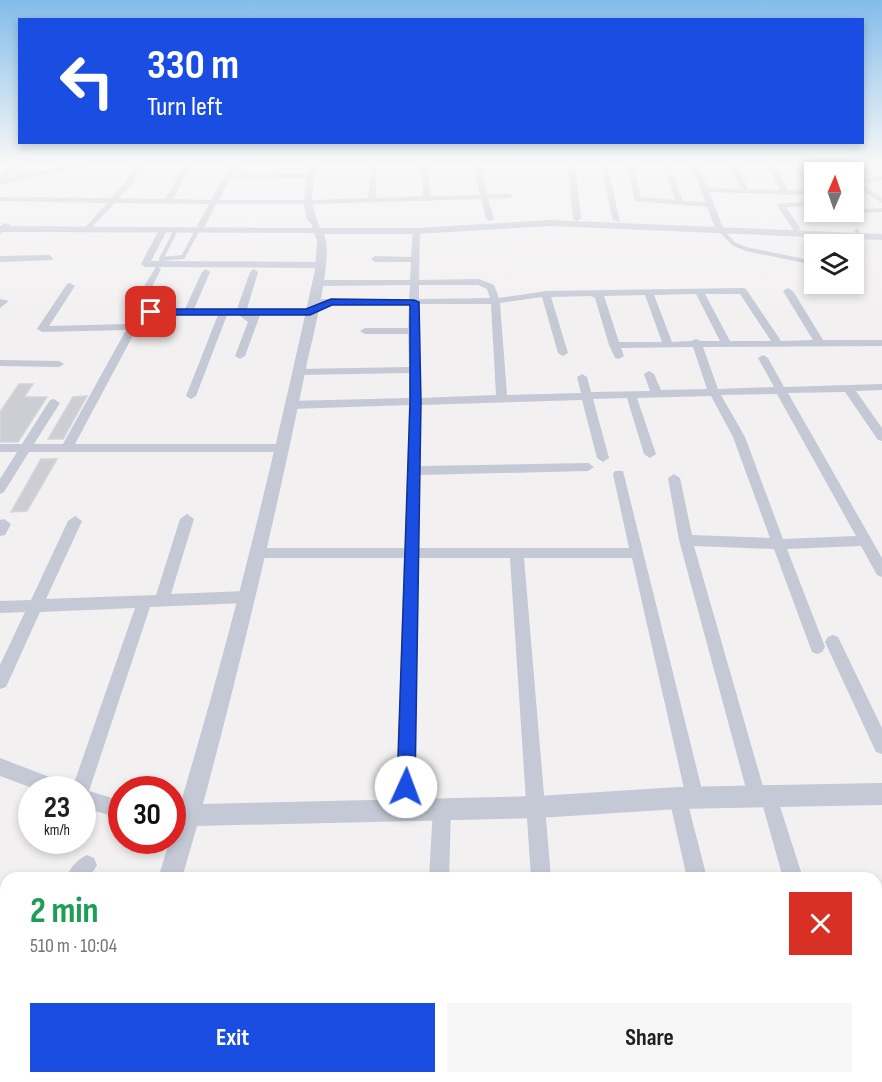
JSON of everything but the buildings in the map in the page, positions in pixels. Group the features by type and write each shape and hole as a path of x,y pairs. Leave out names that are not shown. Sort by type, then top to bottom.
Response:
{"street":[{"path":"89,227 101,214"},
{"path":"199,228 208,214"},
{"path":"186,798 246,597 282,448 312,308 322,240 309,214"},
{"path":"488,214 491,222"},
{"path":"577,214 577,219"},
{"path":"616,214 617,220"},
{"path":"713,214 719,228"},
{"path":"787,214 797,229"},
{"path":"317,229 577,219 804,234"},
{"path":"2,228 416,231 491,222 797,229 830,234"},
{"path":"89,227 163,230 199,228"},
{"path":"163,230 145,264 320,265"},
{"path":"405,810 412,471 416,402 413,331 416,231"},
{"path":"864,236 882,232"},
{"path":"864,238 882,237"},
{"path":"0,259 49,258"},
{"path":"375,259 415,260"},
{"path":"67,448 142,310 140,302 157,269"},
{"path":"188,312 207,272"},
{"path":"241,312 254,272"},
{"path":"317,283 415,282 486,284 491,287 495,301 502,399"},
{"path":"70,286 42,329 131,327"},
{"path":"648,291 667,342"},
{"path":"699,291 725,342"},
{"path":"142,310 224,311 255,316 312,308 331,302 495,301 546,294 743,291 777,342"},
{"path":"788,291 819,342"},
{"path":"591,293 599,296 619,356"},
{"path":"546,294 563,353"},
{"path":"191,396 224,311"},
{"path":"240,356 255,316"},
{"path":"365,331 413,331"},
{"path":"614,345 667,342 882,343"},
{"path":"696,342 714,392 739,437 779,544 825,644 882,746"},
{"path":"763,358 882,571"},
{"path":"0,363 59,364"},
{"path":"297,372 414,370"},
{"path":"649,374 657,394"},
{"path":"582,376 603,458"},
{"path":"290,405 882,387"},
{"path":"848,388 882,437"},
{"path":"631,395 650,454"},
{"path":"0,489 54,403"},
{"path":"0,448 282,448"},
{"path":"412,471 588,467"},
{"path":"619,474 686,798 696,872"},
{"path":"674,478 686,540 763,797 791,872"},
{"path":"161,602 187,519"},
{"path":"0,682 75,521"},
{"path":"686,540 779,544 865,541"},
{"path":"256,553 637,553"},
{"path":"517,553 541,872"},
{"path":"0,607 144,603 246,597"},
{"path":"85,776 144,603"},
{"path":"3,773 18,777"},
{"path":"186,815 537,807 686,798 882,794"},
{"path":"439,872 442,808"},
{"path":"171,872 174,854"}],"lane":[{"path":"176,230 160,259 183,257 199,228"},
{"path":"719,228 734,243 746,249 804,261"}],"route":[{"path":"151,312 310,312 311,309 331,302 414,302 416,402 412,471 406,787"}]}
